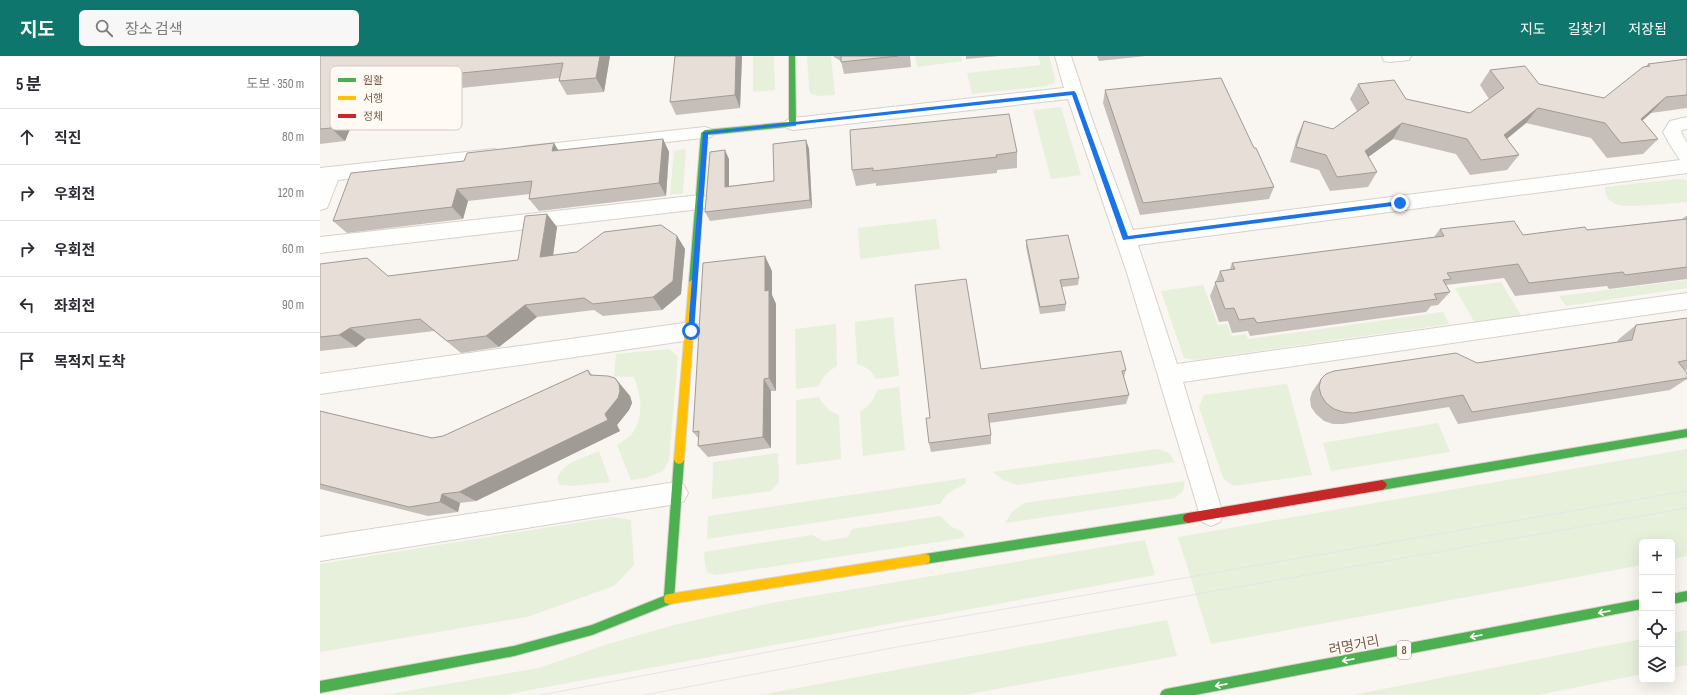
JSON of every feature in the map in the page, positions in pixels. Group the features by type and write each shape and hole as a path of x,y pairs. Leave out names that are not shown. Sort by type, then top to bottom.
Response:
{"main road":[{"path":"669,599 676,493 691,331 705,133 793,124 792,56"},
{"path":"320,687 514,651 592,630 669,599 1211,514 1687,433"},
{"path":"1675,598 1687,596"},
{"name":"려명거리","path":"1166,695 1639,605"}],"street":[{"path":"1063,56 1074,93 1126,239 1170,374 1211,514"},
{"path":"793,124 1074,93"},
{"path":"1687,123 1676,125 1672,132 1676,141 1687,156"},
{"path":"320,203 326,175 705,133"},
{"path":"1126,239 1687,166"},
{"path":"320,245 700,202"},
{"path":"1170,374 1687,301"},
{"path":"320,384 691,331"},
{"path":"320,548 676,493"}],"green space":[{"path":"753,56 774,56 775,90 753,92"},
{"path":"807,56 831,56 835,95 820,96 811,94 809,89"},
{"path":"915,56 961,56 962,61 917,67"},
{"path":"1038,56 1049,56 1055,77 1054,83 1046,86 972,94 967,73 1041,65"},
{"path":"1061,107 1081,175 1051,179 1033,110"},
{"path":"686,149 683,193 670,195 674,151"},
{"path":"1678,179 1687,180 1687,202 1623,206 1612,202 1605,193 1605,187"},
{"path":"936,219 940,249 860,259 858,228"},
{"path":"1687,280 1687,288 1566,306 1559,296"},
{"path":"1501,282 1522,317 1475,323 1455,288"},
{"path":"1203,285 1218,325 1227,324 1232,336 1246,334 1248,339 1443,312 1449,324 1194,360 1184,358 1161,291"},
{"path":"893,317 899,376 876,379 873,373 868,369 857,364 855,322"},
{"path":"836,324 837,366 826,374 819,386 796,389 795,329"},
{"path":"670,349 678,357 669,460 663,471 646,478 631,480 617,445 634,431 639,418 640,397 634,377 614,376 616,354"},
{"path":"1287,384 1312,475 1233,486 1223,478 1199,407 1204,395"},
{"path":"899,387 905,450 863,456 860,412 871,402 878,390"},
{"path":"819,397 827,408 839,415 841,459 796,465 796,400"},
{"path":"1438,423 1450,452 1331,471 1323,443"},
{"path":"1158,449 1169,453 1175,462 1017,485 1003,480 993,472"},
{"path":"1687,449 1687,556 1675,558 1675,539 1639,539 1639,566 1211,644 1178,537"},
{"path":"599,451 610,482 573,486 560,485 557,479 564,468 574,461"},
{"path":"778,453 779,482 771,491 712,499 713,462"},
{"path":"966,478 966,483 947,494 940,504 707,539 708,516"},
{"path":"1185,481 1183,491 1175,498 1005,523 1012,512 1024,503"},
{"path":"940,516 952,527 963,532 964,538 716,575 707,572 705,564 704,552 812,535 824,541 848,537 852,529"},
{"path":"613,517 631,520 634,565 614,586 527,617 320,652 320,564"},
{"path":"1145,540 1155,575 503,695 383,695 539,668 608,644 674,625 771,603"},
{"path":"1167,620 1177,656 964,695 759,695"},
{"path":"1687,630 1687,665 1675,667 1675,647 1675,632"},
{"path":"1639,640 1639,675 1538,695 1352,695"}],"building":[{"path":"320,56 600,56 596,78 559,81 563,63 462,73 462,66 330,66 330,128 320,129"},
{"path":"675,56 736,56 735,95 670,102"},
{"path":"841,56 898,56 841,62"},
{"path":"1687,59 1687,95 1666,97 1641,119 1658,139 1621,143 1605,123 1538,108 1504,135 1519,155 1481,160 1467,139 1402,123 1365,151 1377,172 1337,177 1326,155 1296,147 1304,121 1333,129 1369,103 1358,84 1394,80 1406,99 1470,113 1504,88 1490,70 1525,66 1539,84 1604,98 1643,67 1650,66 1648,64"},
{"path":"1221,78 1274,187 1143,203 1105,90"},
{"path":"1009,114 1017,152 996,155 997,157 873,171 873,168 852,170 850,130"},
{"path":"663,139 659,183 529,199 532,181 457,189 452,207 333,221 351,173 464,161 467,153 554,143 552,151"},
{"path":"806,140 810,200 705,212 710,152 725,150 725,187 774,181 773,144"},
{"path":"547,214 540,257 577,252 604,232 661,225 677,236 673,281 653,297 593,304 584,298 525,305 486,336 447,341 420,319 350,328 339,335 320,337 320,264 367,258 388,276 518,260 525,216"},
{"path":"1687,219 1687,267 1625,275 1623,272 1529,283 1518,264 1447,273 1451,279 1443,280 1450,292 1434,294 1437,299 1257,323 1254,318 1239,320 1234,308 1225,309 1215,282 1224,281 1220,271 1235,269 1232,263 1444,236 1440,229 1514,221 1523,235 1585,227 1587,230"},
{"path":"1068,235 1079,278 1060,280 1066,304 1040,307 1026,240"},
{"path":"765,256 765,291 769,290 769,378 764,379 763,437 698,446 699,431 693,432 703,263"},
{"path":"966,279 981,369 1121,351 1126,370 1122,371 1129,395 988,414 991,435 929,443 926,418 930,418 915,285"},
{"path":"1687,318 1687,360 1678,362 1687,373 1687,378 1472,412 1463,395 1353,413 1343,412 1334,409 1326,403 1321,395 1319,387 1321,379 1326,374 1334,371 1456,353 1477,363 1632,340 1636,325"},
{"path":"588,370 590,375 615,378 619,384 620,391 618,398 605,414 608,420 459,492 442,494 440,502 409,507 320,484 320,411 432,438 443,436"}],"tram line":[{"path":"541,695 895,628 1687,491"},
{"path":"645,695 897,647 1687,508"}],"traffic: fast":[{"path":"693,282 705,133 793,124 792,56"},
{"path":"1382,485 1687,433"},
{"path":"320,687 514,651 592,630 669,599 679,460"},
{"path":"925,559 1188,518"},
{"path":"1675,598 1687,596"},
{"path":"1166,695 1639,605"}],"traffic: slow":[{"path":"679,460 693,282"},
{"path":"669,599 925,559"}],"traffic: jam":[{"path":"1188,518 1382,485"}],"route":[{"path":"691,331 705,133 1074,93 1126,239 1400,203"}]}
